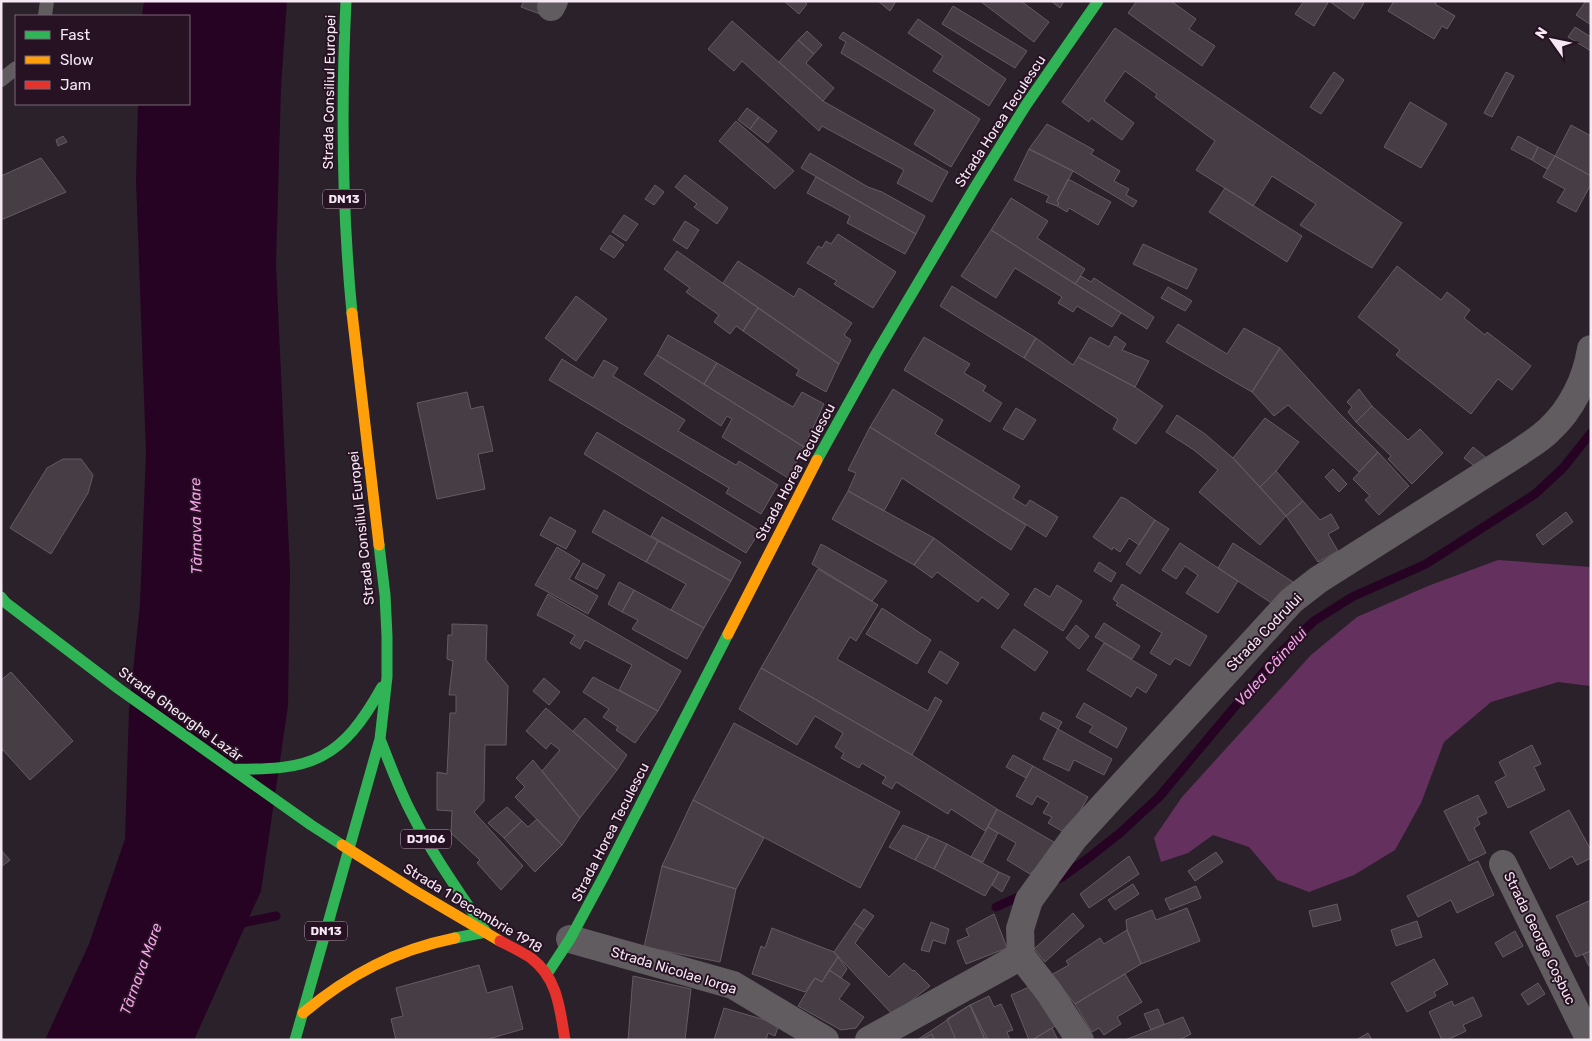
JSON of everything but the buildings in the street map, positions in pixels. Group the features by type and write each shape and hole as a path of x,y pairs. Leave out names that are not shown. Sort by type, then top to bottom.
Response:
{"main road":[{"name":"Strada Consiliul Europei","path":"295,1040 380,739 387,677 387,636 384,596 350,291 344,204 341,134 342,56 346,1"},
{"name":"Strada Horea Teculescu","path":"548,974 570,940 606,874 818,458 867,371 975,187 1026,105 1098,1"},
{"name":"Strada Gheorghe Lazăr","path":"3,602 80,660 348,850"},
{"path":"232,769 270,770 314,762 342,743 359,725 371,708 387,677"},
{"name":"DJ106","path":"380,739 400,790 417,826 436,858 486,932"},
{"name":"Strada 1 Decembrie 1918","path":"348,850 532,959 548,974 558,997 565,1040"},
{"path":"303,1013 347,979 398,954 458,937 486,932"}],"street":[{"name":"Strada Codrului","path":"1021,956 1020,929 1029,900 1074,838 1291,601 1318,580 1518,453 1549,430 1572,402 1587,369 1591,349"},
{"name":"Strada George Coșbuc","path":"1502,864 1590,1040"},
{"name":"Strada Nicolae Iorga","path":"570,940 733,985 824,1040"},
{"path":"869,1040 1021,956 1049,992 1080,1040"}],"lane":[{"path":"46,15 47,1"},
{"path":"1,80 15,69"}],"shaded area":[{"path":"1498,560 1591,567 1591,686 1558,682 1491,702 1444,742 1421,803 1395,850 1354,875 1309,892 1277,880 1249,847 1213,835 1188,853 1161,862 1154,838 1182,797 1311,655 1357,617 1428,586"}],"water":[{"name":"Târnava Mare","path":"144,1 287,1 281,87 276,264 290,572 288,706 261,891 194,1040 45,1040 89,944 125,839 129,710 140,604 146,453 136,180 138,105 190,105 190,15 142,15"}],"waterway":[{"name":"Valea Câinelui","path":"1052,882 1087,859 1120,833 1159,797 1279,654 1314,621 1352,597 1426,564 1535,494 1563,468 1591,433"},
{"name":"Valea Câinelui","path":"996,907 1025,894"},
{"name":"Valea Câinelui","path":"237,924 276,916"}],"traffic: fast":[{"path":"346,1 343,157 352,313"},
{"path":"817,460 876,354 975,187 1026,105 1098,1"},
{"path":"295,1040 380,739 387,677 387,636 385,595 379,545"},
{"path":"1,597 6,603 119,689 342,845"},
{"path":"547,974 570,939 605,874 728,634"},
{"path":"232,769 284,767 305,763 322,756 338,745 353,730 382,687"},
{"path":"380,739 403,796 420,830 486,932 455,938"}],"traffic: slow":[{"path":"352,313 379,545"},
{"path":"728,634 817,460"},
{"path":"342,845 500,941"},
{"path":"303,1013 338,987 374,965 413,949 455,938"}],"traffic: jam":[{"path":"500,941 531,958 547,975 556,995 565,1040"}]}
